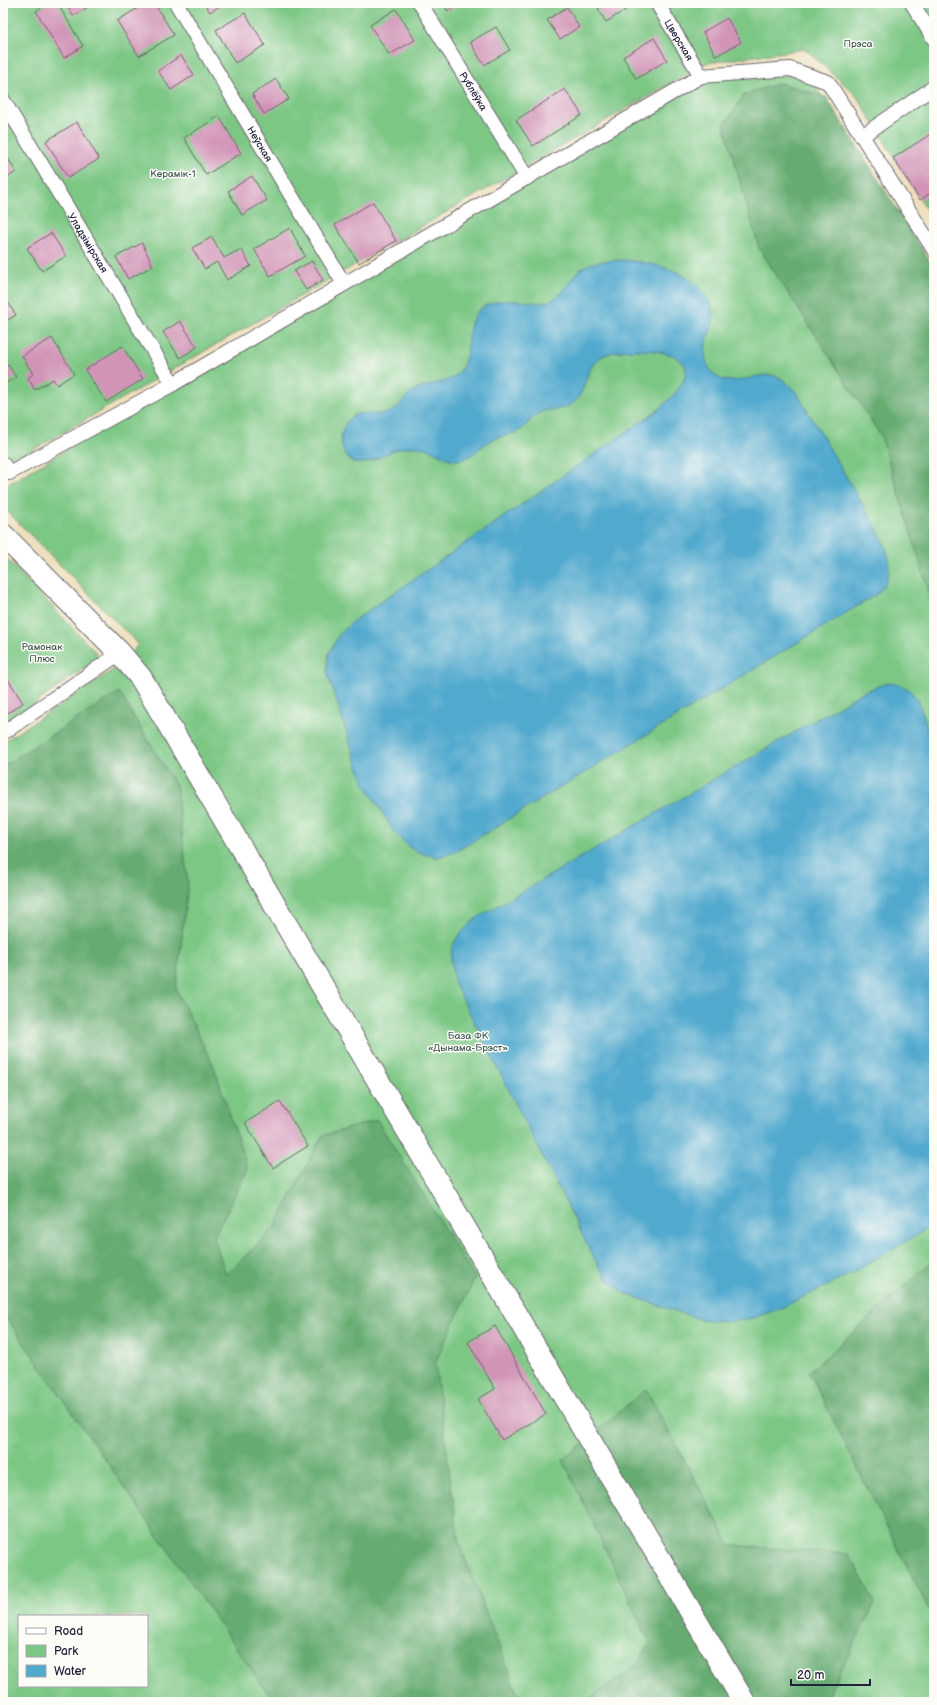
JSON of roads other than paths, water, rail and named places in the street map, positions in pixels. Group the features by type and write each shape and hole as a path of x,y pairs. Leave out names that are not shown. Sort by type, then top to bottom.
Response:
{"street":[{"path":"3,534 120,652 141,678 744,1702"}],"lane":[{"name":"Неўская","path":"176,3 344,284"},
{"name":"Рублёўка","path":"420,3 527,178"},
{"name":"Цверская","path":"657,3 701,76"},
{"path":"912,3 934,39"},
{"path":"5,471 173,384 701,76 790,69 828,82 934,250"},
{"path":"862,136 934,87"},
{"name":"Уладзімірская","path":"3,100 173,384"},
{"path":"3,732 120,652"}],"water":[{"path":"623,260 647,263 672,270 694,282 702,291 710,304 714,319 706,342 705,352 709,368 716,376 723,380 731,381 771,375 784,380 797,393 877,529 885,545 889,559 889,573 885,584 877,594 455,852 438,857 423,854 410,848 394,832 365,784 327,672 329,653 339,635 352,622 658,410 681,386 685,377 686,369 683,362 674,356 660,352 635,350 610,353 601,357 594,363 577,400 570,405 563,408 538,413 519,431 491,440 468,457 459,460 448,458 427,449 411,447 391,451 370,461 356,463 350,460 345,454 341,439 343,430 351,417 357,414 383,414 393,411 409,394 417,389 452,378 460,371 467,353 471,323 476,314 483,307 488,304 505,301 547,302 558,296 574,275 583,267 599,262"},
{"path":"888,683 906,688 913,694 918,702 926,723 934,766 934,1222 924,1231 841,1279 781,1308 753,1318 726,1322 699,1319 626,1294 608,1280 595,1260 455,984 451,962 453,946 461,933 477,918 865,691"}],"park label":[{"name":"Прэса","path":"858,43"},
{"name":"Керамік-1","path":"173,173"},
{"name":"Рамонак Плюс","path":"42,652"},
{"name":"База ФК «Дынама-Брэст»","path":"468,1040"}]}
